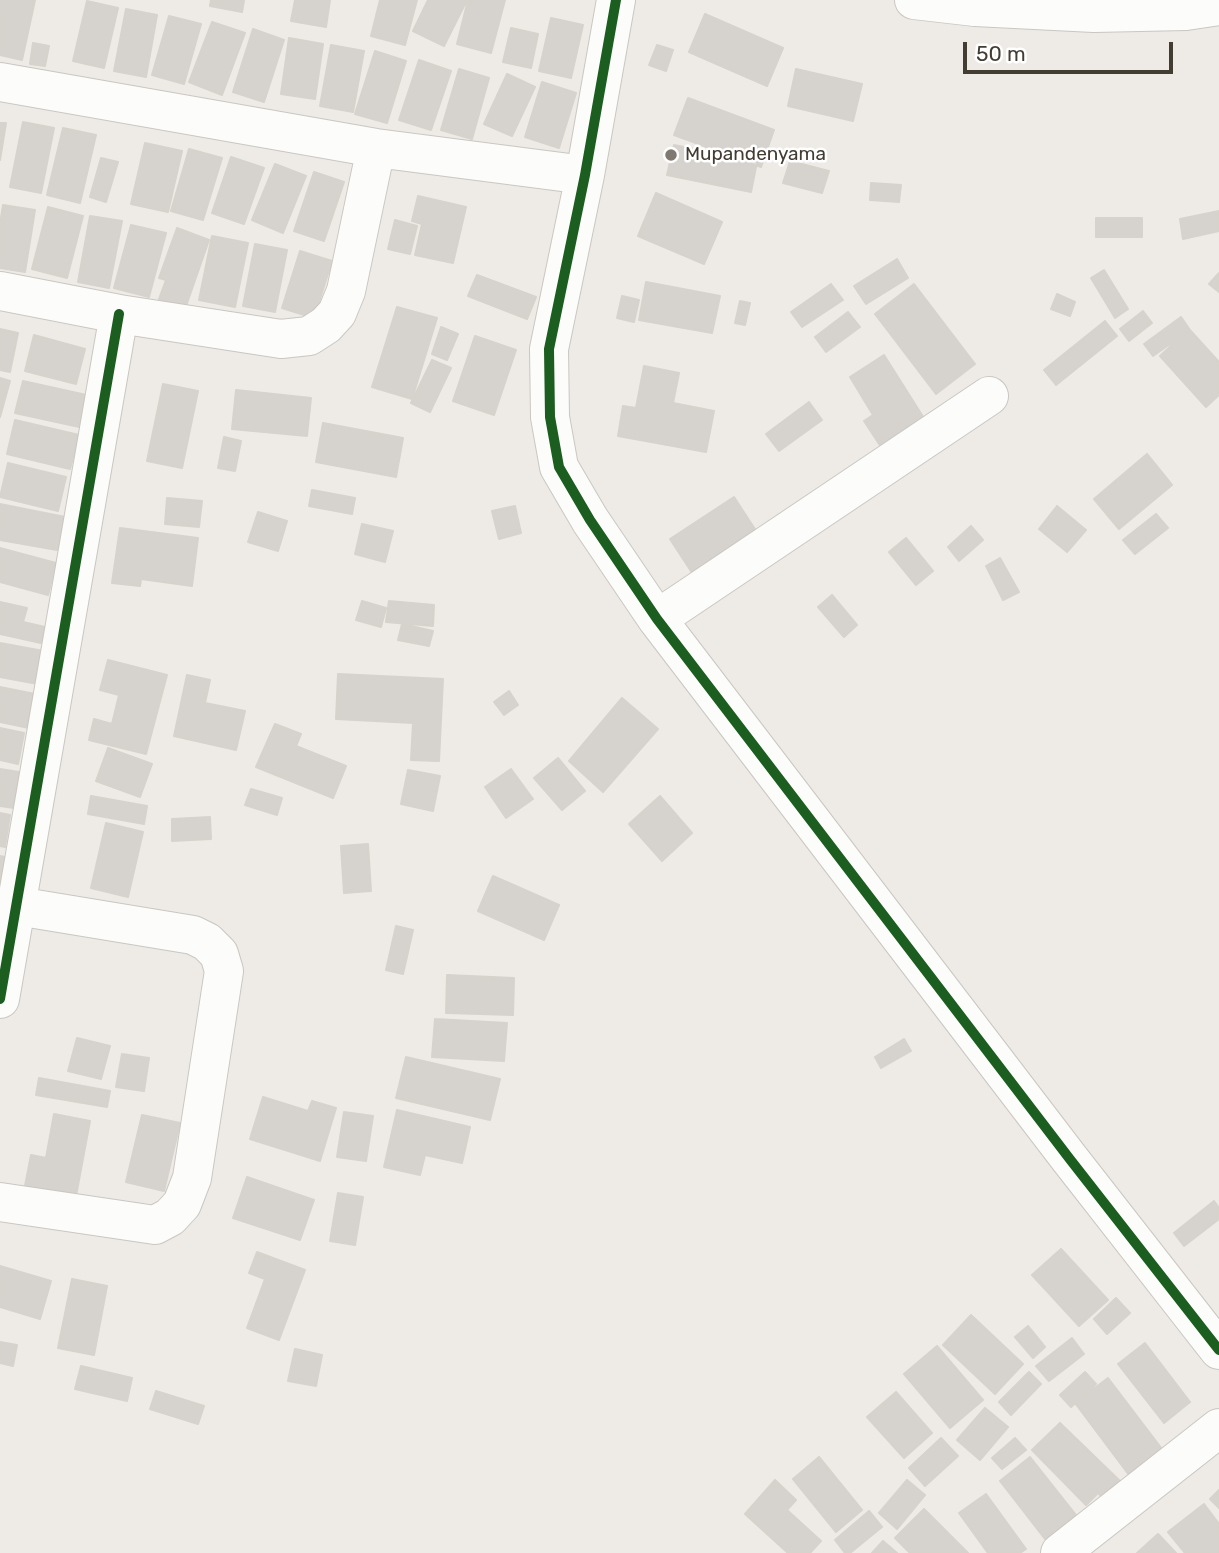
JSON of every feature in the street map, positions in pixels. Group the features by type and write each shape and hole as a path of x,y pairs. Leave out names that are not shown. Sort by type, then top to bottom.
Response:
{"street":[{"path":"616,0 586,175 550,349 550,417 559,467 590,520 657,619 1069,1158 1219,1349"},
{"path":"914,0 975,7 1094,13 1186,11 1219,6"},
{"path":"0,82 376,148 586,175"},
{"path":"0,291 119,314 281,339 309,336 326,325 337,313 346,291 376,148"},
{"path":"0,999 119,314"},
{"path":"657,619 989,396"},
{"path":"0,1202 155,1225 170,1217 182,1204 192,1178 224,971 219,954 207,942 193,935 16,906"},
{"path":"1060,1553 1219,1428"}],"building":[{"path":"0,0 35,0 22,60 0,55"},
{"path":"211,0 244,0 242,12 210,6"},
{"path":"295,0 330,0 326,27 291,21"},
{"path":"380,0 417,0 405,45 371,36"},
{"path":"428,0 467,0 444,46 413,31"},
{"path":"468,0 505,0 491,53 457,44"},
{"path":"87,1 118,8 104,68 73,61"},
{"path":"126,9 157,15 146,77 114,71"},
{"path":"705,14 783,48 767,86 689,52"},
{"path":"169,16 201,24 184,84 152,75"},
{"path":"551,18 583,25 571,78 539,71"},
{"path":"212,22 245,33 222,95 189,82"},
{"path":"511,28 538,34 531,68 503,62"},
{"path":"253,29 284,40 264,102 233,92"},
{"path":"289,38 323,44 315,99 281,94"},
{"path":"33,43 49,46 45,66 30,64"},
{"path":"331,45 364,51 353,112 320,106"},
{"path":"657,45 673,50 666,71 649,65"},
{"path":"375,51 406,61 387,123 355,114"},
{"path":"419,60 451,71 431,130 399,120"},
{"path":"459,69 489,78 472,139 441,130"},
{"path":"796,69 862,84 853,121 788,106"},
{"path":"507,74 535,87 512,136 484,124"},
{"path":"542,82 576,93 559,148 525,137"},
{"path":"688,98 774,130 761,167 674,135"},
{"path":"23,122 54,128 41,193 10,187"},
{"path":"0,123 6,123 0,160"},
{"path":"63,128 96,135 80,203 47,195"},
{"path":"145,143 182,151 168,212 131,204"},
{"path":"674,145 757,162 751,192 667,175"},
{"path":"189,149 222,158 203,220 171,211"},
{"path":"231,157 264,168 244,224 212,213"},
{"path":"101,158 118,162 106,202 90,197"},
{"path":"790,161 829,171 822,193 783,183"},
{"path":"275,164 306,176 283,233 252,220"},
{"path":"314,172 344,182 324,241 294,231"},
{"path":"871,183 901,185 899,202 870,200"},
{"path":"656,193 722,222 704,264 638,236"},
{"path":"418,196 466,207 453,263 415,255 422,224 412,221"},
{"path":"3,205 35,210 25,272 0,268"},
{"path":"48,207 83,216 67,278 32,269"},
{"path":"1219,211 1219,231 1183,239 1180,219"},
{"path":"90,216 122,221 109,288 78,282"},
{"path":"1096,218 1142,218 1142,237 1096,237"},
{"path":"395,220 417,226 410,254 388,249"},
{"path":"131,225 166,233 149,297 114,288"},
{"path":"177,228 209,240 185,309 159,299 166,280 159,278"},
{"path":"212,236 248,243 235,307 199,300"},
{"path":"255,244 287,250 275,312 243,306"},
{"path":"300,251 332,261 314,318 282,308"},
{"path":"897,259 908,278 866,304 854,286"},
{"path":"1104,270 1128,309 1115,318 1091,278"},
{"path":"1219,273 1219,292 1209,284"},
{"path":"477,275 536,297 527,319 468,296"},
{"path":"646,282 720,296 712,333 639,320"},
{"path":"831,284 843,300 802,327 791,312"},
{"path":"914,284 975,364 936,394 875,314"},
{"path":"1057,294 1075,302 1070,316 1051,309"},
{"path":"622,296 639,300 634,322 617,318"},
{"path":"740,301 750,303 745,325 735,323"},
{"path":"397,307 437,318 412,399 372,387"},
{"path":"1143,311 1152,323 1129,341 1120,329"},
{"path":"848,312 860,327 826,352 815,337"},
{"path":"1181,317 1190,330 1153,356 1144,344"},
{"path":"1105,321 1117,336 1056,385 1044,370"},
{"path":"441,327 458,334 447,360 432,354"},
{"path":"0,329 18,333 10,372 0,370"},
{"path":"1189,329 1219,362 1219,395 1206,407 1160,356"},
{"path":"34,335 85,349 76,384 25,371"},
{"path":"475,336 516,350 494,415 453,401"},
{"path":"884,355 927,423 883,450 864,421 873,415 850,377"},
{"path":"432,360 451,368 430,412 411,403"},
{"path":"644,366 679,373 673,403 714,411 706,452 618,436 623,406 636,408"},
{"path":"0,378 10,381 0,417"},
{"path":"23,381 91,396 84,428 15,413"},
{"path":"163,384 198,391 182,468 147,461"},
{"path":"236,390 311,398 307,436 232,429"},
{"path":"809,402 822,420 779,451 766,434"},
{"path":"15,420 79,435 70,469 7,454"},
{"path":"323,423 403,438 396,477 316,462"},
{"path":"224,437 241,441 235,471 218,468"},
{"path":"1147,454 1172,485 1119,529 1094,499"},
{"path":"8,463 66,477 58,511 0,497"},
{"path":"312,490 355,498 352,514 309,506"},
{"path":"734,497 762,540 698,582 670,539"},
{"path":"167,498 202,501 199,527 165,524"},
{"path":"0,504 80,520 77,535 61,532 57,550 0,540"},
{"path":"515,506 521,533 499,539 492,511"},
{"path":"1057,506 1086,530 1067,552 1039,529"},
{"path":"258,512 287,521 278,551 248,542"},
{"path":"1156,514 1168,528 1135,554 1123,540"},
{"path":"362,524 393,531 385,562 355,554"},
{"path":"971,526 983,540 959,561 948,547"},
{"path":"120,528 198,538 192,586 141,579 140,586 112,583"},
{"path":"906,538 933,571 916,585 889,552"},
{"path":"0,548 56,563 48,595 0,582"},
{"path":"1000,558 1019,592 1003,600 986,566"},
{"path":"832,595 857,625 844,637 818,607"},
{"path":"362,601 386,608 381,627 356,620"},
{"path":"389,601 434,605 433,626 386,622"},
{"path":"0,602 27,608 23,622 45,627 41,643 0,634"},
{"path":"402,624 433,631 429,646 398,640"},
{"path":"0,643 49,652 43,685 0,677"},
{"path":"108,660 167,675 146,754 89,740 94,719 112,724 119,695 100,690"},
{"path":"338,674 443,679 439,761 411,760 413,723 336,719"},
{"path":"187,675 210,680 205,703 245,711 236,750 174,736"},
{"path":"0,687 35,694 29,728 0,722"},
{"path":"509,691 518,705 504,715 494,702"},
{"path":"622,698 658,729 603,792 569,761"},
{"path":"275,724 301,734 296,746 346,766 333,798 256,767"},
{"path":"0,728 24,733 18,764 0,760"},
{"path":"108,748 152,764 140,797 96,781"},
{"path":"558,758 585,791 562,810 534,778"},
{"path":"0,769 19,772 14,808 0,806"},
{"path":"511,769 533,799 506,818 485,787"},
{"path":"408,770 440,776 433,811 401,804"},
{"path":"251,789 282,798 277,815 245,805"},
{"path":"91,796 147,806 144,824 88,814"},
{"path":"660,796 692,833 662,861 629,824"},
{"path":"0,813 10,815 5,847 0,846"},
{"path":"210,817 211,839 172,841 172,819"},
{"path":"106,823 143,832 128,897 91,888"},
{"path":"368,844 371,891 344,893 341,846"},
{"path":"0,856 5,857 0,886"},
{"path":"493,876 559,905 544,940 478,911"},
{"path":"396,926 413,930 403,974 386,970"},
{"path":"447,975 514,978 513,1015 446,1013"},
{"path":"435,1019 507,1023 504,1061 432,1057"},
{"path":"77,1038 110,1046 101,1079 68,1071"},
{"path":"904,1039 911,1051 881,1068 875,1057"},
{"path":"122,1054 149,1058 144,1091 116,1087"},
{"path":"406,1057 500,1079 490,1120 396,1098"},
{"path":"39,1078 110,1091 107,1107 36,1095"},
{"path":"263,1097 308,1111 312,1101 336,1108 320,1161 250,1139"},
{"path":"397,1110 470,1127 462,1163 425,1155 420,1175 384,1167"},
{"path":"344,1112 373,1116 366,1161 337,1157"},
{"path":"54,1114 90,1121 76,1196 25,1186 31,1155 46,1158"},
{"path":"142,1115 180,1123 164,1191 126,1182"},
{"path":"247,1177 314,1200 300,1240 233,1218"},
{"path":"338,1193 363,1197 355,1245 330,1241"},
{"path":"1214,1201 1219,1208 1219,1219 1184,1246 1174,1233"},
{"path":"1061,1249 1108,1300 1079,1326 1032,1275"},
{"path":"257,1252 305,1270 279,1340 247,1328 265,1279 249,1273"},
{"path":"0,1266 51,1281 40,1319 0,1307"},
{"path":"72,1279 107,1286 94,1355 58,1348"},
{"path":"1116,1298 1130,1313 1107,1334 1094,1319"},
{"path":"971,1315 1023,1364 995,1394 943,1345"},
{"path":"1028,1326 1045,1347 1033,1358 1015,1337"},
{"path":"1072,1338 1084,1354 1049,1381 1036,1366"},
{"path":"0,1342 17,1345 13,1366 0,1363"},
{"path":"1145,1343 1190,1402 1164,1423 1118,1364"},
{"path":"937,1346 983,1400 950,1428 904,1374"},
{"path":"295,1349 322,1355 316,1386 288,1381"},
{"path":"81,1366 132,1378 127,1401 75,1389"},
{"path":"1029,1372 1041,1384 1011,1415 999,1402"},
{"path":"1085,1372 1096,1384 1071,1407 1060,1395"},
{"path":"1108,1378 1162,1449 1129,1475 1075,1403"},
{"path":"156,1391 204,1406 198,1424 150,1409"},
{"path":"896,1392 932,1433 904,1458 867,1417"},
{"path":"985,1408 1008,1427 980,1460 957,1440"},
{"path":"1060,1423 1123,1484 1106,1501 1098,1493 1086,1505 1032,1450"},
{"path":"941,1438 958,1456 925,1486 909,1468"},
{"path":"1015,1438 1026,1450 1002,1469 992,1458"},
{"path":"819,1457 862,1510 836,1532 793,1479"},
{"path":"1030,1457 1076,1515 1045,1539 1000,1481"},
{"path":"775,1480 796,1500 787,1510 821,1541 810,1553 788,1553 745,1514"},
{"path":"907,1480 925,1495 897,1529 879,1513"},
{"path":"1219,1490 1219,1508 1210,1499"},
{"path":"986,1494 1026,1549 1020,1553 988,1553 959,1513"},
{"path":"1204,1504 1219,1524 1219,1553 1185,1553 1168,1532"},
{"path":"924,1509 968,1553 910,1553 895,1538"},
{"path":"869,1511 882,1527 850,1553 845,1553 835,1540"},
{"path":"1158,1534 1176,1553 1137,1553"},
{"path":"883,1541 897,1553 872,1553"}],"cycle path":[{"path":"616,0 585,175 549,349 550,417 559,467 590,520 657,619 1219,1350"},
{"path":"0,999 119,314"}],"place":[{"name":"Mupandenyama","path":"671,155"}]}
